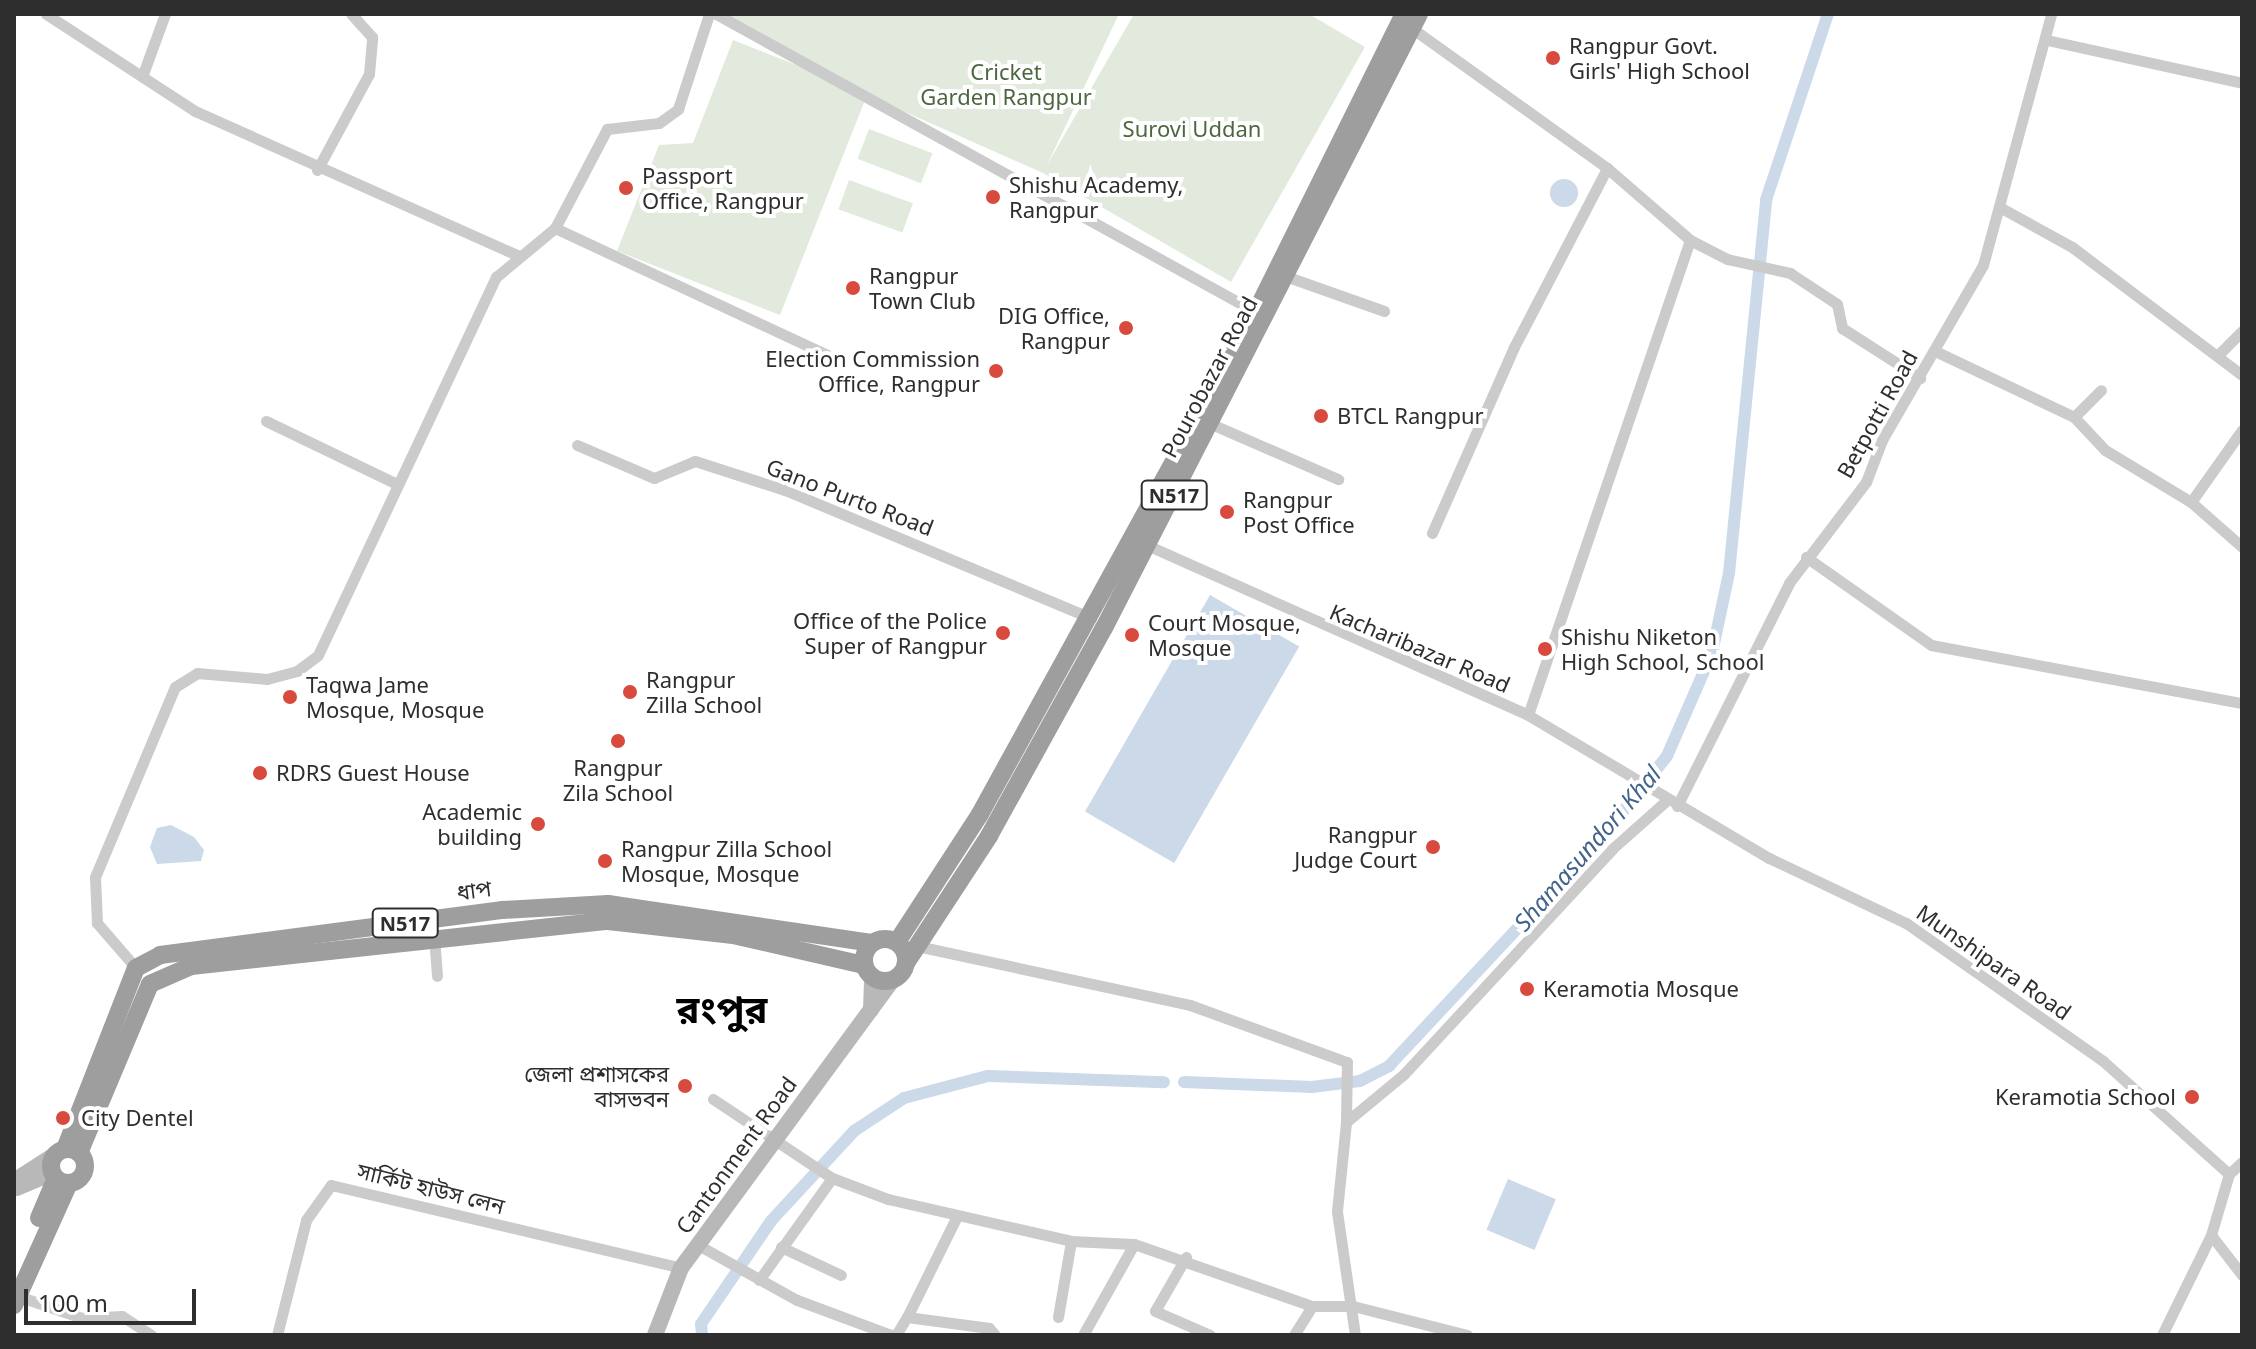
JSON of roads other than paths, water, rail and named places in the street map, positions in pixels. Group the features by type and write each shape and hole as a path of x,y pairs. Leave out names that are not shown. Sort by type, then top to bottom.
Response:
{"highway":[{"name":"Pourobazar Road","path":"897,942 980,814 1256,312 1412,19"},
{"name":"Pourobazar Road","path":"906,963 989,836 1149,546 1209,423 1288,277 1412,19"},
{"name":"ধাপ","path":"62,1165 136,1008 156,979 191,966 608,904 871,943 897,942"},
{"name":"ধাপ","path":"15,1294 136,968 188,949 433,928 608,921 733,935 893,979"},
{"path":"897,942 906,963"},
{"path":"868,971 871,943"},
{"name":"N517","path":"893,979 906,963"}],"main road":[{"path":"868,971 871,1012"},
{"name":"Cantonment Road","path":"655,1335 681,1268 893,979"},
{"path":"14,1181 62,1165"},
{"path":"14,1189 62,1165"}],"street":[{"path":"46,14 143,74 195,111 317,170 517,255"},
{"path":"143,74 165,14"},
{"path":"317,170 369,74 372,37 351,14"},
{"path":"136,968 97,923 95,877 175,687 197,673 267,679 318,655 395,483 496,277 517,255 555,228 607,129 659,123 678,109 709,14"},
{"path":"716,14 1256,312"},
{"name":"Betpotti Road","path":"1672,804 1806,557 1866,482 1983,265 2003,209 2051,14"},
{"path":"1412,19 1607,168 1690,240 1727,259 1790,273 1837,304 1842,328 1920,378"},
{"path":"2047,40 2242,83"},
{"path":"1432,533 1514,347 1607,168"},
{"path":"2003,209 2072,247 2101,276 2219,354 2242,375"},
{"path":"555,228 836,359"},
{"path":"1528,715 1690,240"},
{"path":"1288,277 1384,311"},
{"path":"2219,354 2242,331"},
{"path":"1935,351 2074,417 2105,450 2191,502 2242,547"},
{"path":"2074,417 2101,390"},
{"path":"266,421 395,483"},
{"path":"1209,423 1338,479"},
{"path":"2191,502 2242,430"},
{"name":"Gano Purto Road","path":"577,445 654,478 695,461 785,490 1087,615 1104,628"},
{"name":"Kacharibazar Road","path":"1149,546 1528,715 1629,774 1672,804"},
{"path":"1806,557 1931,645 2242,703"},
{"path":"1346,1122 1404,1074 1468,1001 1612,849 1672,804"},
{"name":"Munshipara Road","path":"1672,804 1906,923 2103,1061 2229,1174"},
{"path":"1601,839 1612,849"},
{"path":"1540,905 1549,915"},
{"path":"433,928 437,976"},
{"path":"917,946 1190,1005 1347,1062 1346,1122 1337,1211 1355,1335"},
{"path":"1459,991 1468,1001"},
{"path":"713,1099 832,1178 957,1216 1071,1241 1134,1244 1186,1257 1312,1306 1467,1335"},
{"path":"2162,1335 2211,1235 2229,1174 2242,1162"},
{"path":"759,1280 832,1178"},
{"name":"সার্কিট হাউস লেন","path":"277,1335 306,1220 331,1185 681,1268"},
{"path":"698,1245 759,1280 852,1325 862,1321 894,1335 907,1317 957,1216"},
{"path":"2211,1235 2242,1275"},
{"path":"1058,1317 1071,1241"},
{"path":"1083,1335 1134,1244"},
{"path":"781,1247 841,1275"},
{"path":"1186,1257 1155,1311 1210,1335"},
{"path":"15,1294 82,1318 122,1316 151,1335"},
{"path":"1294,1335 1312,1306"},
{"path":"907,1317 960,1322 995,1335"}],"water":[{"path":"1564,179 1574,183 1578,193 1574,203 1564,207 1554,203 1550,193 1554,183"},
{"path":"1210,595 1299,647 1174,863 1085,812"},
{"path":"171,825 194,837 204,850 201,861 157,864 150,847 157,828"},
{"path":"1508,1179 1556,1199 1534,1250 1487,1230"}],"waterway":[{"name":"Shamasundori Khal","path":"1184,1082 1312,1087 1360,1081 1389,1066 1601,839 1667,756 1712,653 1729,573 1766,200 1828,14"},
{"name":"Shamasundori Khal","path":"702,1335 701,1324 771,1221 854,1131 904,1098 988,1076 1164,1082"}],"place":[{"name":"Rangpur Govt. Girls' High School","path":"1553,58"},
{"name":"Passport Office, Rangpur","path":"626,188"},
{"name":"Shishu Academy, Rangpur","path":"993,197"},
{"name":"Rangpur Town Club","path":"853,288"},
{"name":"DIG Office, Rangpur","path":"1126,328"},
{"name":"Election Commission Office, Rangpur","path":"996,371"},
{"name":"BTCL Rangpur","path":"1321,416"},
{"name":"Rangpur Post Office","path":"1227,512"},
{"name":"Office of the Police Super of Rangpur","path":"1003,633"},
{"name":"Court Mosque, Mosque","path":"1132,635"},
{"name":"Shishu Niketon High School, School","path":"1545,649"},
{"name":"Rangpur Zilla School","path":"630,692"},
{"name":"Taqwa Jame Mosque, Mosque","path":"290,697"},
{"name":"Rangpur Zila School","path":"618,741"},
{"name":"RDRS Guest House","path":"260,773"},
{"name":"Academic building","path":"538,824"},
{"name":"Rangpur Judge Court","path":"1433,847"},
{"name":"Rangpur Zilla School Mosque, Mosque","path":"605,861"},
{"name":"Keramotia Mosque","path":"1527,989"},
{"name":"জেলা প্রশাসকের বাসভবন","path":"685,1086"},
{"name":"Keramotia School","path":"2192,1097"},
{"name":"City Dentel","path":"63,1118"}],"district":[{"name":"রংপুর","path":"722,1009"}],"park label":[{"name":"Cricket Garden Rangpur","path":"1006,84"},
{"name":"Surovi Uddan","path":"1192,129"}]}
